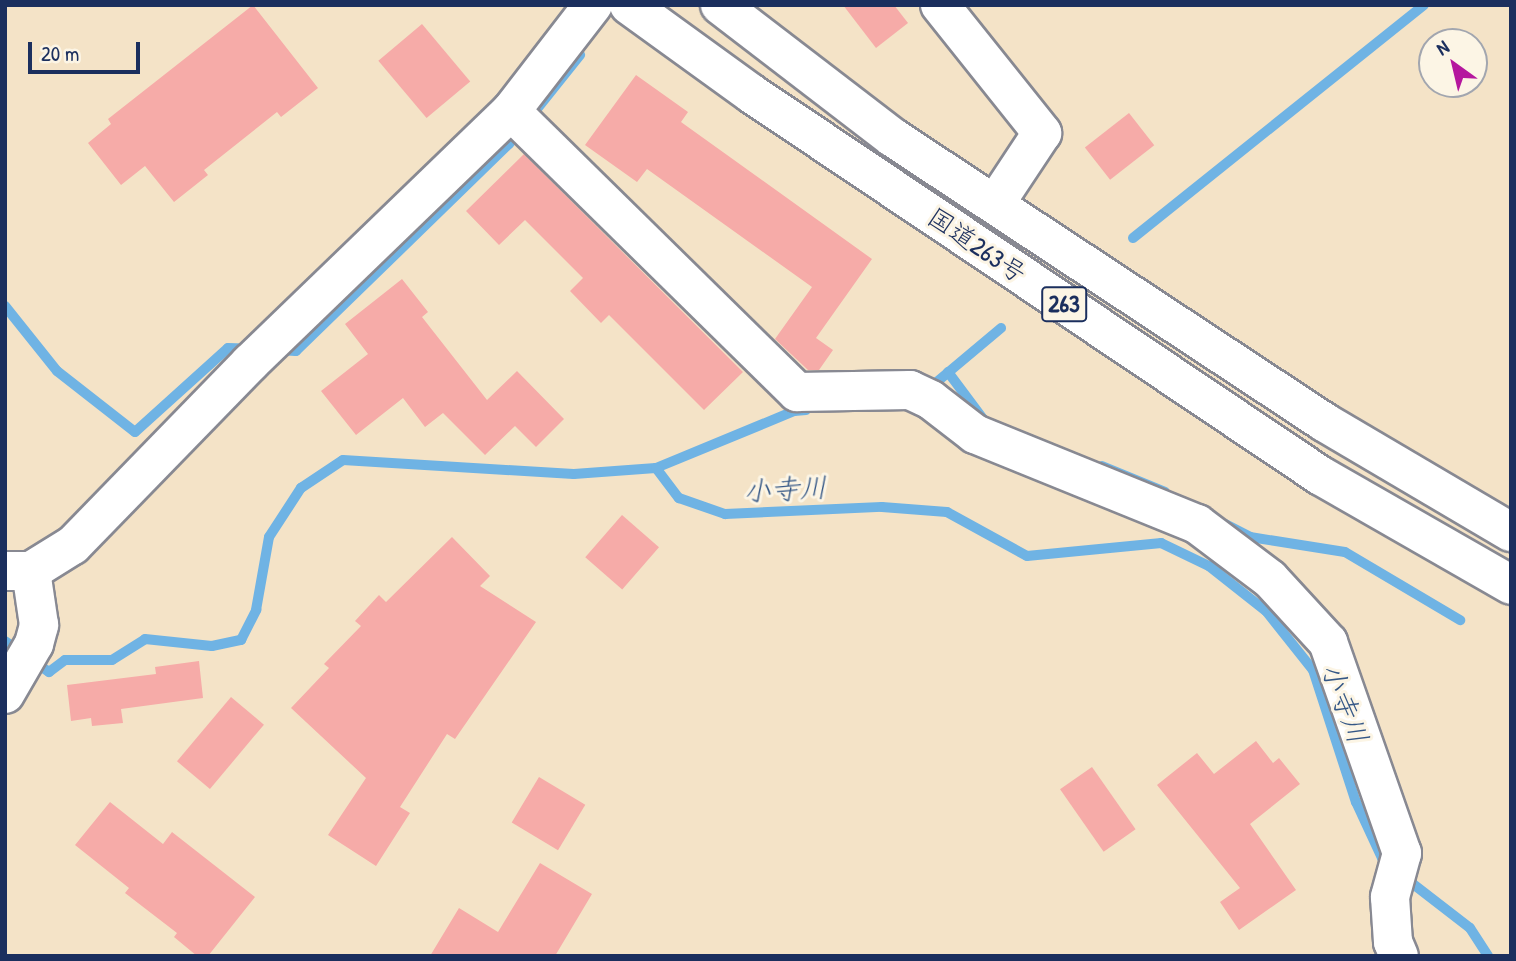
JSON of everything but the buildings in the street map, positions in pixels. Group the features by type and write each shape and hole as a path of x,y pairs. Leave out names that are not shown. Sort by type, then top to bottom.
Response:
{"main road":[{"path":"20,668 39,625 18,571 73,545 250,363 511,111 593,5"},
{"name":"国道263号","path":"629,5 752,94 1321,476 1511,585"},
{"name":"国道263号","path":"720,5 892,137 1324,422 1511,532"},
{"path":"940,5 1042,133 995,204"},
{"path":"511,111 797,392 920,395 975,434 1197,524 1270,579 1328,642 1402,853 1390,897 1393,942 1399,956"}],"waterway":[{"path":"1133,238 1424,5"},
{"path":"277,350 296,351 509,144 580,55"},
{"path":"5,306 57,371 135,432 228,348 251,349"},
{"path":"926,391 1001,328"},
{"path":"948,372 986,423"},
{"path":"656,468 794,411 806,410"},
{"name":"小寺川","path":"5,641 49,672 65,660 112,660 145,639 212,646 241,640 256,610 269,537 301,488 343,460 574,474 656,468 679,498 725,514 882,507 947,512 1027,556 1161,543 1209,566 1266,611 1313,670 1356,802 1382,858 1392,866"},
{"path":"1102,466 1165,492"},
{"path":"1225,524 1250,537 1345,552 1460,620"},
{"name":"小寺川","path":"1404,877 1470,928 1488,956"}]}
